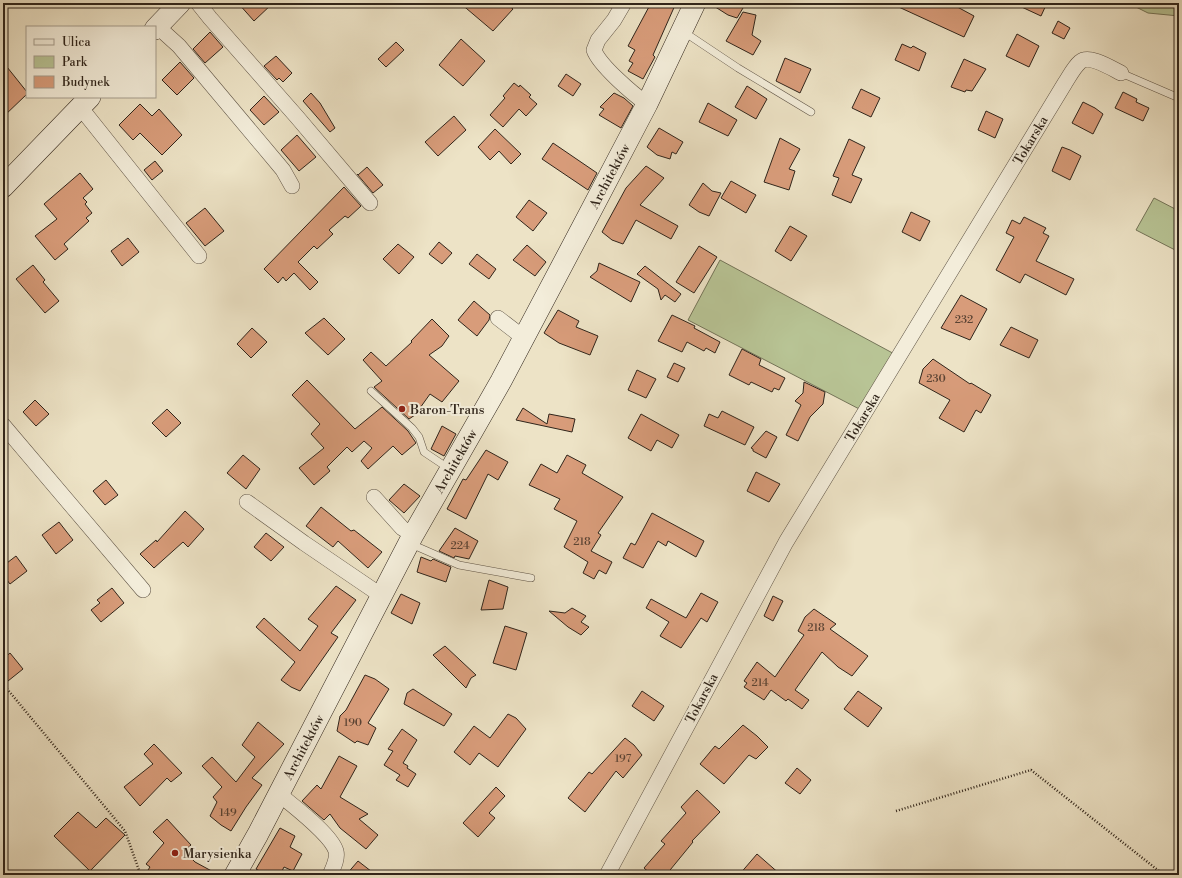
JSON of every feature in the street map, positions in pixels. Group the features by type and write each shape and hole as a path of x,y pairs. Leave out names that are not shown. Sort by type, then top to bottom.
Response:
{"street":[{"path":"180,3 156,28 179,46 283,170 292,186"},
{"path":"198,3 370,203"},
{"path":"624,3 614,20 598,40 594,50 600,60 614,76 647,104"},
{"name":"Architektów","path":"235,875 279,794 411,539 524,338 647,104 695,3"},
{"name":"Tokarska","path":"607,875 786,542 1065,83 1080,62 1088,59 1102,63 1121,73"},
{"path":"3,187 85,102 199,256"},
{"path":"498,318 524,338"},
{"path":"3,425 143,590"},
{"path":"374,497 411,539"},
{"path":"247,502 304,544 382,596"},
{"path":"279,794 323,832 334,846 337,852 337,858 330,875"}],"lane":[{"path":"682,30 738,68 811,112"},
{"name":"Tokarska","path":"1121,73 1179,98"},
{"path":"372,391 412,428 419,437 424,452 450,469"},
{"path":"411,539 459,565 531,578"}],"path":[{"path":"3,684 126,831 140,873"},
{"path":"896,811 1031,770 1164,875"}],"green space":[{"path":"1128,3 1179,3 1179,16 1148,13"},
{"path":"1154,198 1179,211 1179,252 1136,230"},
{"path":"720,260 900,357 865,412 688,320"}],"building":[{"path":"238,3 273,3 254,21"},
{"path":"460,3 506,3 513,9 493,31"},
{"path":"651,3 676,3 653,55 655,57 643,79 628,71 633,63 629,61 635,50 628,46"},
{"path":"709,3 746,3 737,18 728,15"},
{"path":"890,3 950,3 974,16 964,37"},
{"path":"1013,3 1047,3 1041,16"},
{"path":"743,12 756,15 752,35 761,41 753,55 726,41"},
{"path":"1058,21 1070,28 1064,39 1052,33"},
{"path":"210,32 223,47 205,63 193,49"},
{"path":"1017,34 1039,46 1029,67 1006,56"},
{"path":"461,39 485,61 463,86 439,65"},
{"path":"396,42 404,50 386,67 378,59"},
{"path":"902,44 911,48 913,46 926,53 919,71 895,60"},
{"path":"276,56 292,73 283,82 279,78 277,80 264,66"},
{"path":"785,58 811,69 800,93 776,81"},
{"path":"964,59 986,69 972,91 966,90 965,92 951,87"},
{"path":"3,62 26,91 26,95 3,117"},
{"path":"180,62 194,78 177,95 162,80"},
{"path":"566,74 581,84 573,96 558,86"},
{"path":"514,83 519,87 520,85 531,95 529,97 537,104 526,116 519,109 503,127 490,115 505,98 503,96"},
{"path":"747,86 767,99 756,119 735,107"},
{"path":"861,89 880,98 871,117 852,108"},
{"path":"1123,92 1137,99 1136,102 1149,108 1143,121 1115,108"},
{"path":"311,93 320,103 335,128 330,132 303,101"},
{"path":"614,93 624,98 633,106 621,128 599,115 604,109 600,107"},
{"path":"264,96 279,112 264,125 250,110"},
{"path":"1083,102 1103,114 1093,134 1072,123"},
{"path":"708,103 737,120 728,136 699,122"},
{"path":"140,104 152,116 159,109 182,135 162,155 140,133 133,140 119,125"},
{"path":"986,111 1003,119 995,138 978,130"},
{"path":"454,116 466,130 438,156 425,142"},
{"path":"659,128 683,142 676,154 672,152 670,159 657,155 647,147"},
{"path":"495,129 521,154 511,164 499,151 490,160 478,147"},
{"path":"297,135 316,157 299,171 281,150"},
{"path":"780,138 800,149 789,169 795,171 789,190 764,182"},
{"path":"849,139 865,147 852,175 862,179 851,203 832,195 839,178 833,176"},
{"path":"553,143 597,173 588,190 542,159"},
{"path":"1062,147 1081,156 1070,180 1052,171"},
{"path":"155,161 163,171 152,180 144,170"},
{"path":"646,166 664,178 640,205 678,226 671,239 636,220 623,244 612,240 602,232 626,188"},
{"path":"367,167 383,185 373,193 357,174 358,175"},
{"path":"80,173 93,189 83,198 87,202 85,204 92,213 86,218 89,221 64,244 68,249 55,260 35,236 57,219 44,204"},
{"path":"731,181 756,195 746,213 721,198"},
{"path":"703,183 712,191 721,193 709,216 699,212 689,205"},
{"path":"344,187 361,206 348,218 345,216 329,230 333,234 317,249 314,246 298,262 318,282 310,290 294,273 286,281 283,277 278,283 264,269"},
{"path":"529,200 547,213 533,231 516,217"},
{"path":"205,208 224,231 205,246 186,223"},
{"path":"911,212 930,221 920,241 902,232"},
{"path":"1024,217 1046,228 1043,233 1049,236 1036,261 1074,279 1066,295 1025,274 1020,283 996,270 1014,237 1006,233 1012,220 1020,224"},
{"path":"790,226 807,236 791,261 775,251"},
{"path":"128,238 139,252 122,266 111,251"},
{"path":"439,242 452,253 442,264 429,254"},
{"path":"398,244 414,257 399,274 383,259"},
{"path":"527,245 546,262 535,276 513,260"},
{"path":"699,246 717,257 694,293 676,282"},
{"path":"477,254 496,269 489,279 469,264"},
{"path":"599,263 640,282 631,302 590,277 597,271"},
{"path":"33,265 45,280 43,282 59,301 45,313 16,279"},
{"path":"645,266 681,294 675,302 665,295 661,300 658,289 637,274"},
{"path":"961,295 987,309 970,340 941,328"},
{"path":"474,301 490,315 489,320 477,336 458,320"},
{"path":"558,310 579,321 576,327 598,336 590,355 559,343 544,333"},
{"path":"672,315 695,326 694,328 720,342 715,353 706,348 704,351 687,342 682,352 658,341"},
{"path":"324,318 345,339 328,355 305,333"},
{"path":"432,319 449,336 442,346 429,355 459,381 442,402 430,394 415,415 409,419 374,387 382,381 363,360 371,352 386,366 412,342 411,341"},
{"path":"1011,327 1038,340 1029,358 1000,345"},
{"path":"252,328 267,342 251,358 237,344"},
{"path":"742,349 761,359 759,365 785,378 779,390 774,388 772,392 751,382 749,385 729,375"},
{"path":"933,359 970,384 971,383 991,395 981,413 976,410 964,432 939,418 950,400 919,383 923,369"},
{"path":"674,363 685,368 678,382 667,377"},
{"path":"637,370 656,379 646,398 628,390"},
{"path":"307,380 355,429 382,407 408,431 416,443 402,455 393,446 368,469 361,461 372,448 364,441 352,452 347,447 327,467 330,471 314,485 299,468 324,448 311,434 320,424 292,395"},
{"path":"804,382 825,392 823,404 810,417 798,441 786,435 801,405 795,401 803,393"},
{"path":"35,400 49,414 36,426 23,412"},
{"path":"523,408 547,424 549,414 575,419 572,432 516,420"},
{"path":"167,409 181,423 166,437 152,423"},
{"path":"722,411 754,427 745,445 704,426 709,414 718,418"},
{"path":"641,414 679,435 672,448 657,440 651,451 628,438"},
{"path":"442,426 456,434 444,456 431,449"},
{"path":"766,431 777,437 766,458 753,451 751,448"},
{"path":"486,450 508,462 498,480 488,474 466,519 447,509 463,479 466,480"},
{"path":"243,455 260,469 246,489 227,473"},
{"path":"567,455 586,465 582,473 623,497 598,533 601,535 591,551 612,562 606,574 599,570 594,579 583,573 588,562 564,547 577,521 554,509 560,499 529,485 541,464 557,473"},
{"path":"756,472 780,484 769,502 747,491"},
{"path":"106,480 118,495 105,505 93,491"},
{"path":"404,484 420,496 404,513 389,500"},
{"path":"321,507 351,531 354,530 382,552 368,568 338,541 333,547 306,526"},
{"path":"185,511 204,529 188,547 183,542 154,568 140,554 156,540 157,542"},
{"path":"652,513 704,541 696,557 668,541 666,546 658,541 643,568 623,558 631,543 635,545"},
{"path":"59,522 73,540 56,554 42,535"},
{"path":"455,528 478,541 469,559 455,556 454,558 439,551"},
{"path":"266,533 284,547 271,561 254,547"},
{"path":"16,556 27,571 10,584 3,575 3,566"},
{"path":"421,557 431,561 433,559 451,567 446,582 417,572"},
{"path":"489,580 508,587 503,609 481,610"},
{"path":"336,586 356,600 331,633 338,637 300,691 281,680 295,662 256,627 264,618 300,651 318,626 308,619"},
{"path":"112,588 124,603 101,622 91,610 100,603 97,600"},
{"path":"701,593 718,602 707,622 701,618 681,648 660,636 669,622 646,608 651,599 686,618"},
{"path":"401,594 420,603 412,624 391,613"},
{"path":"773,596 783,601 773,621 764,616"},
{"path":"572,608 586,616 581,622 589,627 581,635 568,627 549,611 565,613"},
{"path":"814,609 836,624 830,629 868,656 852,676 838,667 822,652 795,690 809,700 802,709 788,699 786,701 771,690 764,700 744,687 747,683 744,681 757,662 775,677 804,635 798,631 805,617"},
{"path":"505,626 527,633 516,670 493,663"},
{"path":"445,646 476,675 471,678 466,688 433,655"},
{"path":"10,653 23,669 3,685 3,659"},
{"path":"365,675 375,679 389,689 368,723 376,728 368,745 357,741 355,743 337,731 340,716 346,710"},
{"path":"413,689 452,714 444,726 404,704 407,693"},
{"path":"642,691 664,706 654,721 632,706"},
{"path":"858,691 882,708 868,727 844,709"},
{"path":"508,714 516,718 526,729 498,767 479,753 470,765 454,752 474,726 490,738"},
{"path":"258,722 284,744 252,778 262,785 231,831 210,816 217,802 213,797 222,787 202,766 212,757 236,782 255,757 242,745"},
{"path":"743,725 768,747 756,759 749,755 724,784 700,764 715,746 719,749"},
{"path":"402,729 417,740 403,763 408,766 407,768 416,774 408,787 396,780 400,775 384,765 393,751 388,749"},
{"path":"625,738 634,745 642,755 623,778 616,771 585,812 568,798 589,772 592,774"},
{"path":"154,744 182,773 171,782 167,778 140,806 124,787 153,764 144,754"},
{"path":"339,756 357,766 340,797 368,814 359,819 378,835 366,849 340,828 330,814 324,820 302,801 317,785 321,789"},
{"path":"797,768 811,780 800,794 785,783"},
{"path":"496,787 505,796 489,813 495,818 478,837 463,823"},
{"path":"697,790 720,812 692,841 693,842 666,875 652,875 644,868 665,844 661,841 686,813 681,807"},
{"path":"78,812 96,828 106,818 125,835 90,871 54,836"},
{"path":"167,819 191,845 184,851 195,862 219,875 154,875 148,870 150,867 146,864 164,843 153,832"},
{"path":"280,828 295,836 290,847 302,854 293,871 284,867 280,875 267,875 256,869"},
{"path":"757,854 781,875 739,875"},
{"path":"358,861 376,875 346,875"}],"place":[{"name":"Baron-Trans","path":"402,409"},
{"name":"Marysienka","path":"175,853"}]}
